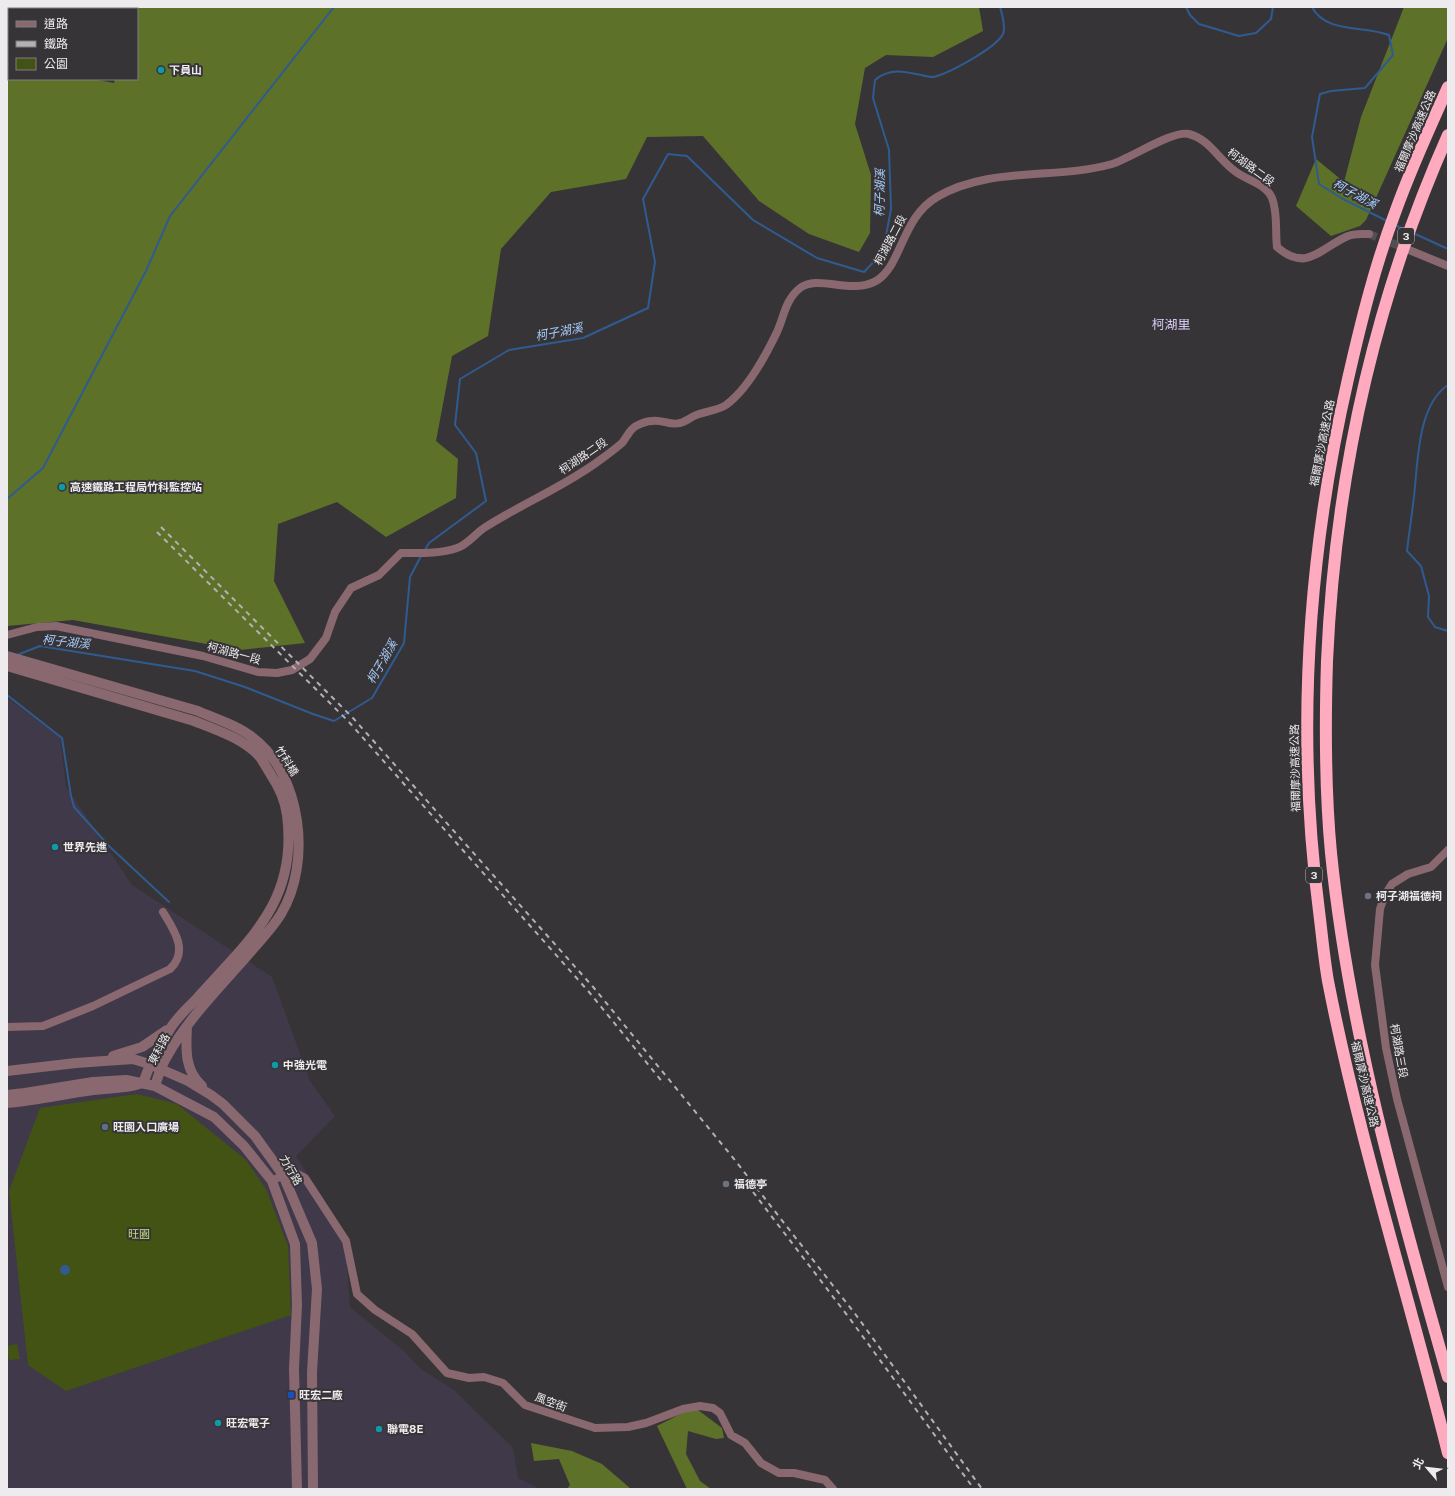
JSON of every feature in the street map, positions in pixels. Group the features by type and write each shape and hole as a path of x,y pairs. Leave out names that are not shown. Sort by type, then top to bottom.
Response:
{"highway":[{"name":"福爾摩沙高速公路","path":"1448,87 1395,211 1361,321 1336,432 1325,490 1313,592 1308,714 1309,813 1314,872 1330,987 1353,1092 1448,1453"},
{"name":"福爾摩沙高速公路","path":"1448,135 1408,231 1388,293 1352,438 1343,490 1332,584 1325,717 1331,853 1344,948 1370,1086 1418,1272 1448,1377"}],"street":[{"name":"柯湖路二段","path":"402,553 432,552 459,548 483,529 598,462 623,441 632,428 652,420 678,424 697,414 724,406 745,387 778,329 784,308 801,287 818,282 852,288 874,282 887,273 918,212 936,198 956,189 1000,177 1089,169 1113,163 1153,146 1171,136 1182,133 1191,134 1206,142 1227,165 1270,193 1276,215 1277,247 1284,254 1294,259 1308,259 1349,235 1369,234"},
{"path":"1409,250 1448,266"},
{"name":"柯湖路一段","path":"7,635 37,627 56,626 203,656 258,672 278,673 292,670 310,659 326,638 335,612 351,588 379,575 402,553"},
{"name":"竹科橋","path":"7,656 198,711 228,724 257,741 270,754 286,780 295,807 299,843 294,882 281,913 261,940 187,1024"},
{"name":"竹科橋","path":"7,666 194,721 220,731 244,743 260,757 276,783 286,810 289,844 285,877 273,908 254,935 170,1027"},
{"name":"柯湖路三段","path":"1448,850 1431,867 1408,874 1392,884 1385,895 1380,909 1375,966 1386,1048 1397,1099 1448,1287"},
{"path":"7,1027 43,1026 92,1006 170,969 177,960 180,952 178,936 163,912"},
{"path":"187,1024 186,1049 188,1064 199,1084 211,1095"},
{"name":"東科路","path":"155,1086 165,1059 187,1024"},
{"path":"76,1063 122,1054 142,1047 170,1027"},
{"name":"東科路","path":"143,1083 150,1064 170,1027"},
{"name":"力行路","path":"7,1071 76,1063 133,1059 150,1064 188,1080 223,1104 255,1136 283,1175 312,1243 317,1289 312,1372 313,1489"},
{"name":"力行路","path":"7,1095 93,1082 126,1080 155,1086 214,1117 244,1146 272,1181 295,1244 297,1304 294,1369 297,1489"},
{"name":"力行路","path":"7,1102 29,1102 94,1090 130,1087 143,1083"},
{"name":"風空街","path":"283,1175 294,1172 305,1178 346,1241 357,1294 375,1310 412,1334 447,1373 469,1378 484,1377 503,1383 525,1404 595,1428 628,1427 646,1423 684,1409 700,1406 713,1408 720,1413 731,1435 745,1443 761,1463 779,1473 794,1473 825,1480 832,1489"},
{"path":"272,1181 283,1175"}],"shaded area":[{"path":"7,698 60,737 66,787 132,885 272,977 310,1081 335,1116 296,1156 345,1233 350,1307 405,1352 421,1369 454,1390 513,1448 518,1478 540,1489 7,1489"}],"green space":[{"path":"111,7 979,7 983,31 933,57 886,55 865,68 855,124 871,175 870,233 859,252 809,234 759,201 703,136 647,137 626,179 551,192 501,249 488,336 452,356 436,441 458,459 456,498 386,537 337,502 278,524 274,581 305,643 240,650 73,620 7,626 7,73 8,80 98,80 114,83 115,80 138,80 138,8"},
{"path":"1404,7 1448,7 1448,38 1366,220 1360,226 1331,236 1296,206 1316,159 1344,182 1361,117"},
{"name":"旺園","path":"137,1094 177,1104 246,1160 266,1189 288,1246 291,1315 66,1391 28,1365 9,1191 40,1108"},
{"path":"17,1344 20,1359 9,1360 7,1346"},
{"path":"694,1407 722,1428 724,1438 716,1439 688,1431 686,1454 700,1481 711,1489 687,1489 657,1426"},
{"path":"531,1443 572,1451 602,1464 631,1489 567,1489 570,1485 559,1459 534,1461"}],"water":[{"path":"63,1265 67,1265 69,1266 69,1274 63,1275 60,1272 60,1268"}],"waterway":[{"path":"7,499 43,468 146,271 170,216 334,7"},
{"name":"柯子湖溪","path":"425,550 429,543 486,501 476,453 455,425 460,379 509,350 583,338 648,308 655,262 643,199 668,154 687,156 753,220 817,258 864,272 883,252 891,209 889,150 873,98 875,80 880,76 891,72 908,72 933,77 971,60 999,40 1003,34 1004,24 1000,7"},
{"name":"柯子湖溪","path":"1186,7 1190,15 1199,24 1239,36 1256,33 1271,19 1273,7"},
{"name":"柯子湖溪","path":"1312,7 1318,16 1336,25 1389,35 1393,55 1365,88 1331,91 1320,94 1312,137 1319,184 1343,199 1387,221"},
{"name":"柯子湖溪","path":"1395,225 1405,230"},
{"name":"柯子湖溪","path":"1413,233 1448,249"},
{"name":"柯子湖溪","path":"1448,385 1438,394 1430,406 1421,436 1407,551 1421,566 1429,596 1428,617 1435,627 1448,631"},
{"name":"柯子湖溪","path":"17,655 40,646 195,671 245,687 334,721 372,698 404,643 410,577 421,556"},
{"path":"7,695 62,738 74,807 110,847 169,902"}],"tunnel":[{"path":"1369,234 1407,249"}],"railway":[{"path":"161,527 353,718 594,988 734,1159 856,1315 982,1489"},
{"path":"157,532 348,721 589,992 664,1084"},
{"path":"753,1192 850,1319 974,1489"}],"place":[{"name":"下員山","path":"161,70"},
{"name":"高速鐵路工程局竹科監控站","path":"62,487"},
{"name":"世界先進","path":"55,847"},
{"name":"柯子湖福德祠","path":"1368,896"},
{"name":"中強光電","path":"275,1065"},
{"name":"旺園入口廣場","path":"105,1127"},
{"name":"福德亭","path":"726,1184"},
{"name":"旺宏二廠","path":"291,1395"},
{"name":"旺宏電子","path":"218,1423"},
{"name":"聯電8E","path":"379,1429"}],"district":[{"name":"柯湖里","path":"1171,324"}]}
